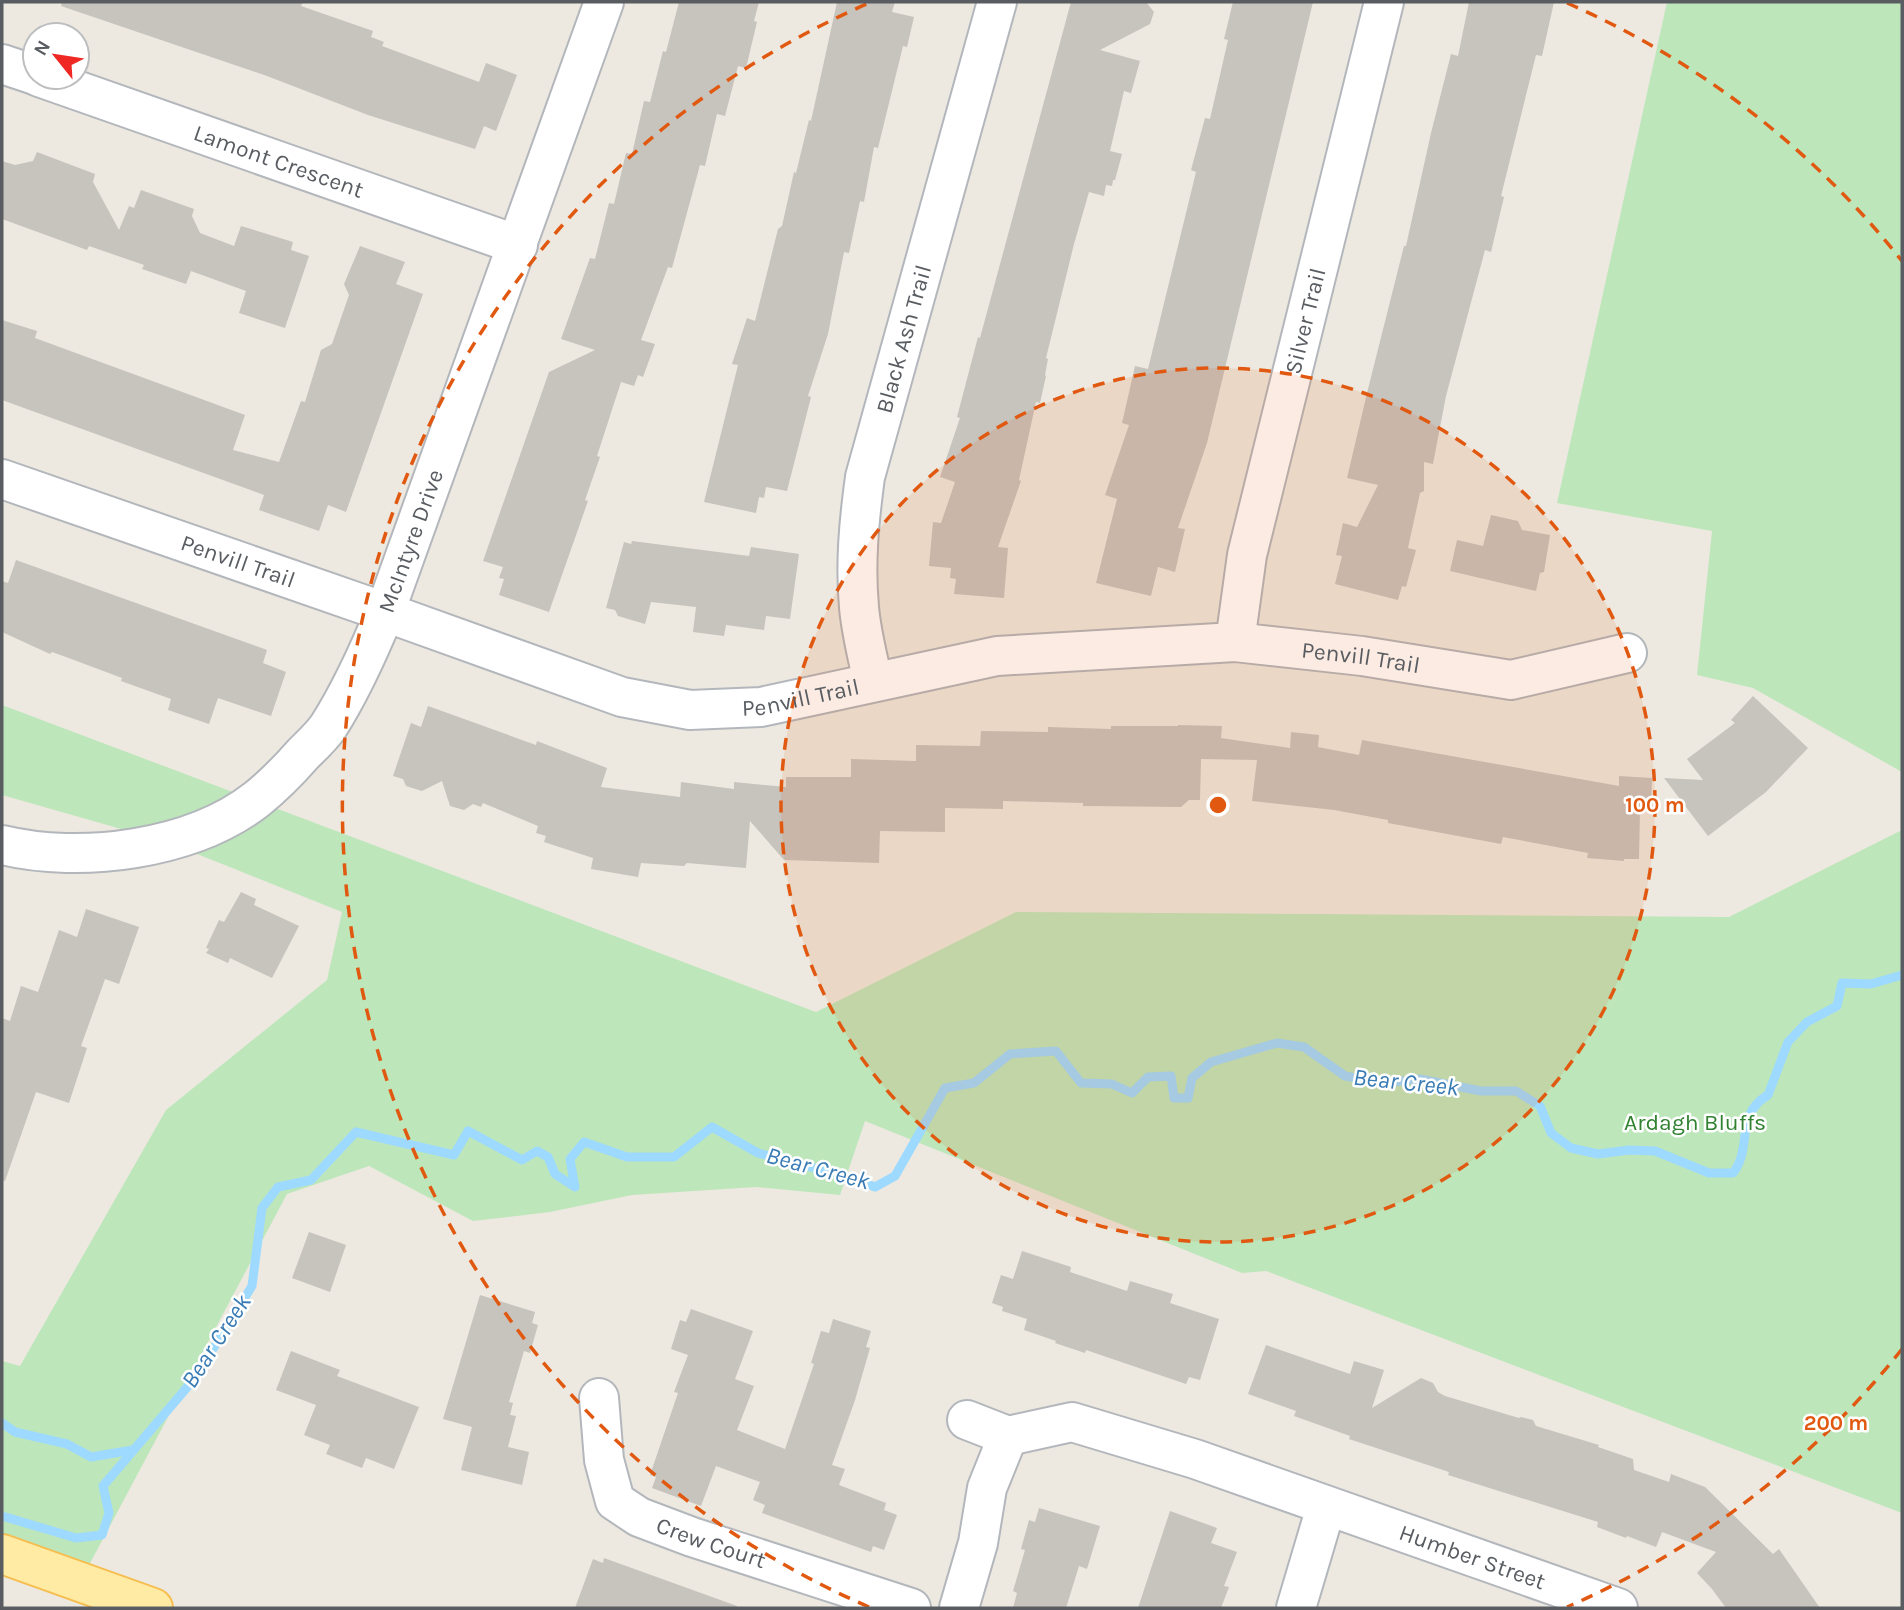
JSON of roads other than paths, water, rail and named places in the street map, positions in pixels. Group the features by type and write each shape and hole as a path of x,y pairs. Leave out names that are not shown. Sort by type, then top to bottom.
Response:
{"main road":[{"path":"2,1554 153,1608"}],"street":[{"name":"McIntyre Drive","path":"2,846 34,852 100,851 167,842 215,823 255,800 292,767 327,728 370,649 385,612 604,2"},
{"name":"Black Ash Trail","path":"873,682 859,610 856,566 865,477 997,2"},
{"name":"Silver Trail","path":"1235,642 1247,555 1384,2"},
{"name":"Lamont Crescent","path":"2,64 21,71"},
{"name":"Lamont Crescent","path":"80,91 518,245"},
{"name":"Penvill Trail","path":"2,479 622,697 690,710 761,707 997,656 1235,642 1362,656 1511,680 1627,653"},
{"name":"Crew Court","path":"599,1398 604,1460 615,1501 639,1517 692,1537 911,1608"},
{"path":"959,1608 978,1543 987,1488 1008,1436 967,1420"},
{"name":"Humber Street","path":"1008,1436 1072,1422 1195,1459 1618,1608"},
{"path":"1296,1608 1326,1507"}],"waterway":[{"name":"Bear Creek","path":"2,1516 76,1538 102,1535 109,1513 103,1486 195,1378 252,1286 262,1208 278,1187 311,1180 356,1132 454,1155 468,1131 522,1160 537,1151 548,1157 555,1174 575,1187 570,1159 584,1142 627,1157 674,1157 712,1127 758,1153 849,1177 875,1187 895,1176 945,1088 974,1083 1010,1054 1056,1051 1081,1083 1112,1084 1132,1093 1148,1077 1171,1076 1174,1098 1188,1098 1192,1078 1211,1062 1277,1043 1304,1047 1345,1076 1383,1083 1420,1079 1481,1091 1516,1091 1540,1106 1551,1133 1571,1148 1598,1154 1629,1150 1655,1151 1709,1173 1733,1173 1742,1153 1751,1112 1768,1095 1788,1042 1807,1022 1837,1006 1842,983 1871,984 1902,975"},
{"path":"2,1423 15,1432 67,1444 91,1457 133,1450"}],"park label":[{"name":"Ardagh Bluffs","path":"1695,1122"}]}
